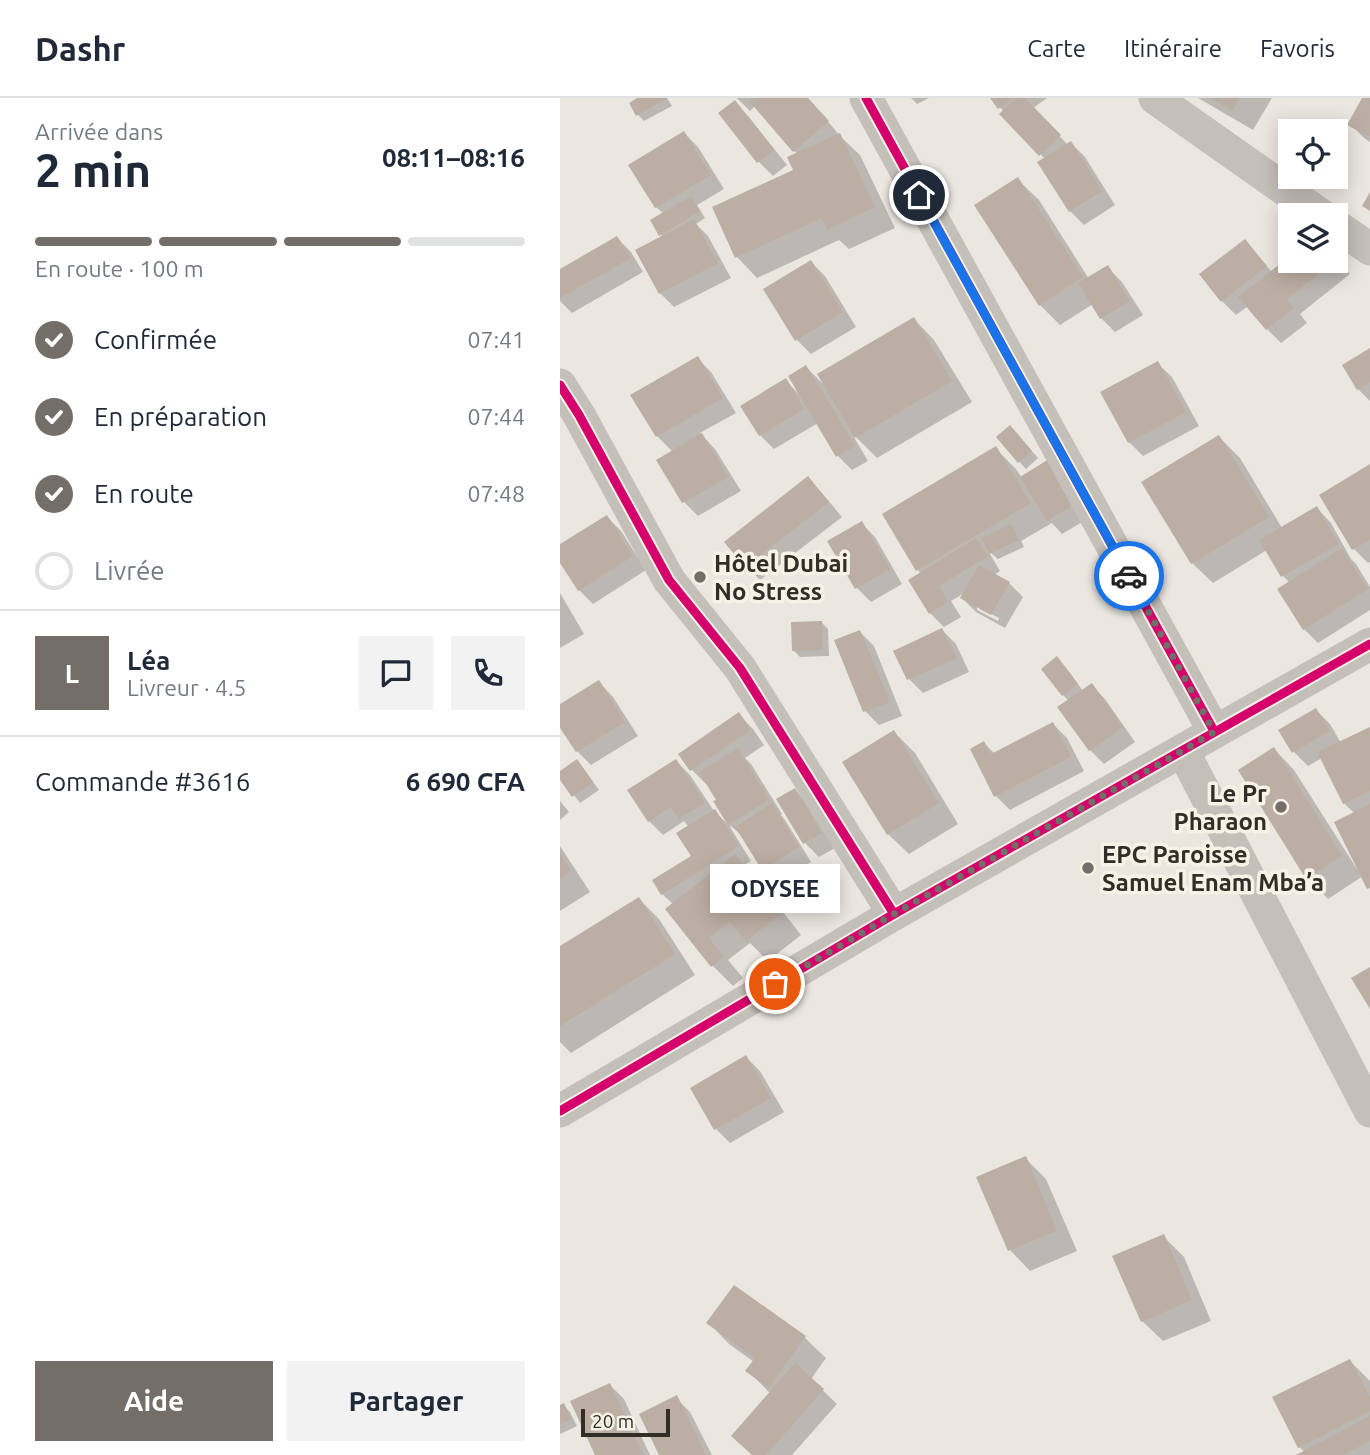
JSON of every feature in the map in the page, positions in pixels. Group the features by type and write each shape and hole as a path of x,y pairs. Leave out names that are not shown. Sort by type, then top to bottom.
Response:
{"street":[{"path":"866,98 1214,732"},
{"path":"1154,98 1304,203"},
{"path":"1348,234 1370,249"},
{"path":"560,385 669,580 740,668 894,914"},
{"path":"560,1111 894,914 1214,732 1367,655"},
{"path":"1182,751 1370,1111"}],"building":[{"path":"637,98 668,98 636,116 629,103"},
{"path":"755,98 808,98 829,121 793,152 750,102"},
{"path":"990,98 1014,98 998,109"},
{"path":"1016,98 1025,98 1061,135 1039,156 999,114"},
{"path":"1210,98 1240,98 1232,111"},
{"path":"1362,98 1370,98 1370,137 1348,123"},
{"path":"735,100 774,150 757,163 718,113"},
{"path":"684,131 711,175 655,208 628,165"},
{"path":"840,133 875,207 827,230 822,218 735,258 712,207 793,170 787,157"},
{"path":"1071,141 1102,191 1069,212 1037,162"},
{"path":"1018,177 1083,277 1039,306 974,205"},
{"path":"1370,192 1370,211 1362,206"},
{"path":"691,196 700,211 659,236 650,220"},
{"path":"694,219 718,263 659,294 635,250"},
{"path":"617,236 631,258 560,298 560,269"},
{"path":"1245,239 1267,266 1221,302 1199,274"},
{"path":"811,260 843,312 795,341 763,289"},
{"path":"1108,265 1130,301 1100,319 1078,283"},
{"path":"1278,265 1278,273 1320,273 1287,299 1294,308 1266,330 1238,297"},
{"path":"914,317 952,381 855,438 817,374"},
{"path":"1370,348 1370,382 1357,390 1342,365"},
{"path":"698,356 723,398 656,437 630,395"},
{"path":"1158,361 1186,412 1128,443 1100,392"},
{"path":"806,365 855,446 836,457 788,376"},
{"path":"786,378 804,409 759,436 740,406"},
{"path":"1010,425 1032,451 1018,463 996,437"},
{"path":"702,433 728,477 682,503 656,460"},
{"path":"1219,435 1269,517 1191,564 1141,482"},
{"path":"996,446 1031,503 916,571 882,514"},
{"path":"1049,459 1076,503 1047,521 1020,477"},
{"path":"1370,464 1370,540 1352,550 1319,495"},
{"path":"808,476 829,502 745,567 724,542"},
{"path":"1317,506 1339,544 1281,577 1259,540"},
{"path":"607,515 633,556 578,591 560,563 560,544"},
{"path":"862,521 890,569 855,589 827,541"},
{"path":"1011,524 1019,540 989,554 982,538"},
{"path":"976,538 988,556 939,586 948,602 929,614 908,580"},
{"path":"1342,548 1368,589 1303,630 1277,589"},
{"path":"979,565 1010,582 991,615 960,598"},
{"path":"822,621 823,650 792,651 791,622"},
{"path":"942,628 957,658 907,680 893,651"},
{"path":"860,630 890,702 863,712 834,640"},
{"path":"1057,656 1078,684 1062,696 1041,669"},
{"path":"599,680 625,722 576,752 560,728 560,704"},
{"path":"1092,683 1123,727 1089,751 1057,707"},
{"path":"1316,708 1330,731 1292,753 1278,730"},
{"path":"739,712 751,730 690,771 678,754"},
{"path":"1053,722 1071,757 994,797 970,749 984,741 991,754"},
{"path":"1370,727 1370,791 1343,804 1317,752"},
{"path":"894,730 939,803 887,835 842,762"},
{"path":"1274,747 1342,856 1306,879 1238,770"},
{"path":"738,748 769,800 728,825 699,772"},
{"path":"577,759 593,782 572,797 560,780 560,771"},
{"path":"676,759 705,803 679,819 671,807 648,822 627,790"},
{"path":"795,788 822,833 803,844 776,799"},
{"path":"772,803 799,847 762,870 735,827"},
{"path":"1370,804 1370,888 1367,889 1334,822"},
{"path":"715,809 739,846 661,895 652,880 691,856 676,833"},
{"path":"560,854 571,871 560,878"},
{"path":"735,854 782,913 746,941 730,922 709,938 724,957 711,967 665,909"},
{"path":"639,897 675,954 560,1026 560,946"},
{"path":"1370,967 1370,1009 1351,978"},
{"path":"746,1055 771,1098 714,1130 690,1088"},
{"path":"1026,1156 1057,1231 1008,1251 976,1177"},
{"path":"1164,1234 1192,1300 1141,1322 1112,1256"},
{"path":"734,1285 806,1336 769,1388 745,1371 755,1358 706,1323"},
{"path":"1350,1359 1370,1397 1370,1411 1298,1448 1272,1397"},
{"path":"795,1363 824,1389 766,1455 752,1455 731,1436"},
{"path":"610,1383 643,1455 595,1455 570,1401"},
{"path":"677,1395 706,1455 659,1455 639,1414"},
{"path":"564,1403 571,1419 560,1425 560,1405"},
{"path":"1370,1416 1370,1441 1343,1455 1296,1455"}],"cycle path":[{"path":"866,98 1214,731"},
{"path":"560,385 669,580 740,668 894,914"},
{"path":"560,1111 894,914 1370,644"}],"way so far":[{"path":"775,984 1214,732 1129,576"}],"place":[{"name":"Hôtel Dubai No Stress","path":"700,577"},
{"name":"Le Pr Pharaon","path":"1281,807"},
{"name":"EPC Paroisse Samuel Enam Mba’a","path":"1088,868"},
{"name":"ODYSEE","path":"775,984"}],"route":[{"path":"919,195 1129,576"}]}
